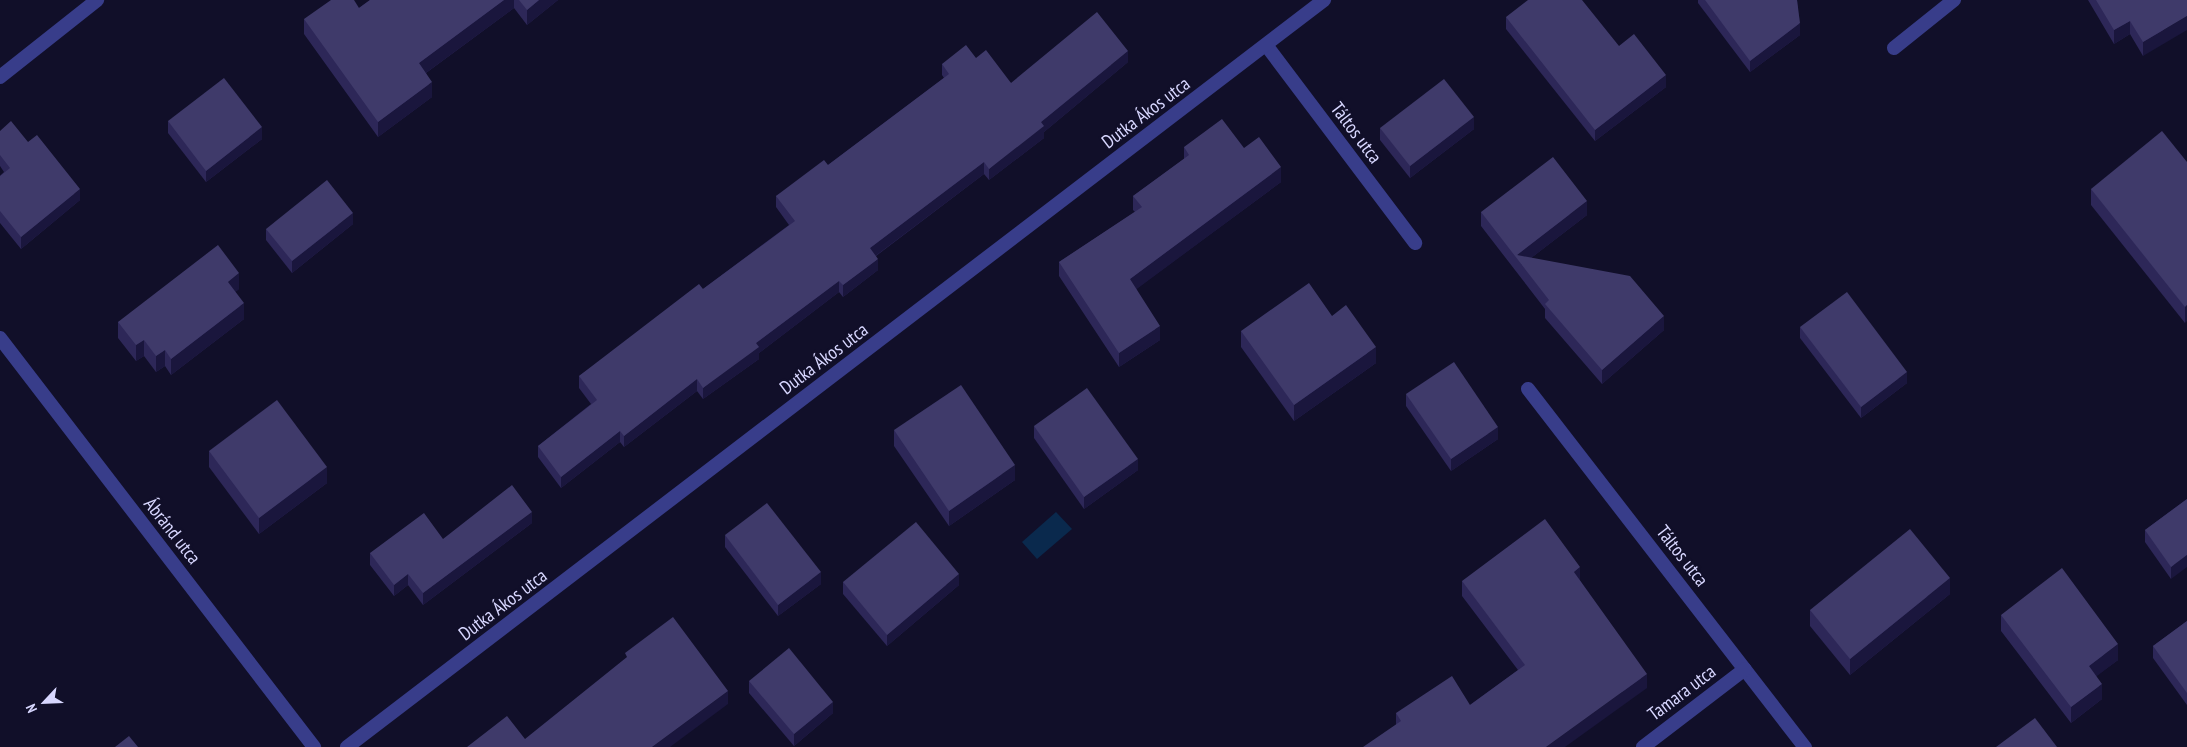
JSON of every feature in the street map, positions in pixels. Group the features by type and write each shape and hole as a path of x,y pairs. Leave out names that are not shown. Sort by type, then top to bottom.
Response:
{"street":[{"path":"0,77 97,0"},
{"name":"Dutka Ákos utca","path":"347,747 1324,0"},
{"path":"1894,48 1954,0"},
{"name":"Táltos utca","path":"1266,45 1415,242"},
{"name":"Ábránd utca","path":"0,338 314,747"},
{"name":"Táltos utca","path":"1528,389 1805,747"},
{"name":"Tamara utca","path":"1642,747 1745,669"}],"water":[{"path":"1056,512 1072,529 1037,559 1022,542"}],"building":[{"path":"331,0 354,0 359,8 370,0 504,0 419,63 432,82 378,122 304,19"},
{"path":"519,0 539,0 527,10"},
{"path":"1528,0 1582,0 1619,46 1634,34 1666,75 1595,130 1506,17"},
{"path":"1705,0 1797,0 1800,23 1750,61"},
{"path":"2096,0 2187,0 2187,16 2143,42 2130,21 2114,30"},
{"path":"1097,12 1128,51 1041,122 1044,126 989,169 984,162 870,248 878,259 843,285 839,281 756,343 759,347 703,388 697,379 624,436 620,431 561,477 538,446 597,400 579,376 699,284 703,289 795,221 776,196 824,160 828,165 949,74 942,64 966,45 976,58 986,50 1011,83"},
{"path":"224,78 262,127 206,171 168,121"},
{"path":"1444,79 1474,117 1410,166 1380,128"},
{"path":"1222,119 1244,148 1259,137 1281,167 1130,279 1160,326 1119,353 1059,262 1142,207 1133,196 1189,155 1184,147"},
{"path":"11,121 28,142 37,135 80,189 21,237 0,211 0,176 10,168 0,155 0,131"},
{"path":"2162,131 2187,162 2187,305 2185,307 2091,189"},
{"path":"1553,157 1587,201 1517,255 1630,276 1664,316 1602,370 1545,304 1549,300 1481,212"},
{"path":"327,180 353,213 292,261 266,229"},
{"path":"218,245 239,273 228,282 244,303 171,359 165,350 156,356 144,340 136,345 118,322"},
{"path":"1309,283 1332,316 1346,305 1376,347 1294,405 1241,331"},
{"path":"1847,292 1907,372 1861,407 1800,327"},
{"path":"1454,362 1498,427 1451,459 1406,394"},
{"path":"961,385 1015,465 949,511 894,430"},
{"path":"1087,388 1138,459 1084,497 1034,426"},
{"path":"277,400 327,467 259,518 209,451"},
{"path":"512,485 532,512 423,593 408,574 394,585 370,553 424,513 443,539"},
{"path":"2187,499 2187,555 2171,567 2145,530"},
{"path":"767,503 821,572 778,605 725,535"},
{"path":"1545,519 1580,567 1574,572 1647,674 1546,747 1363,747 1401,721 1396,713 1452,676 1470,705 1525,665 1462,581"},
{"path":"916,522 959,574 887,635 843,582"},
{"path":"1910,529 1950,578 1850,659 1810,610"},
{"path":"2062,568 2118,644 2089,666 2102,684 2071,707 2001,615"},
{"path":"673,617 728,691 652,747 467,747 507,716 525,739 627,657 625,653"},
{"path":"2187,621 2187,693 2153,646"},
{"path":"789,648 833,702 794,734 749,681"},
{"path":"2035,718 2057,747 1996,747"},
{"path":"129,736 138,747 115,747"}]}
